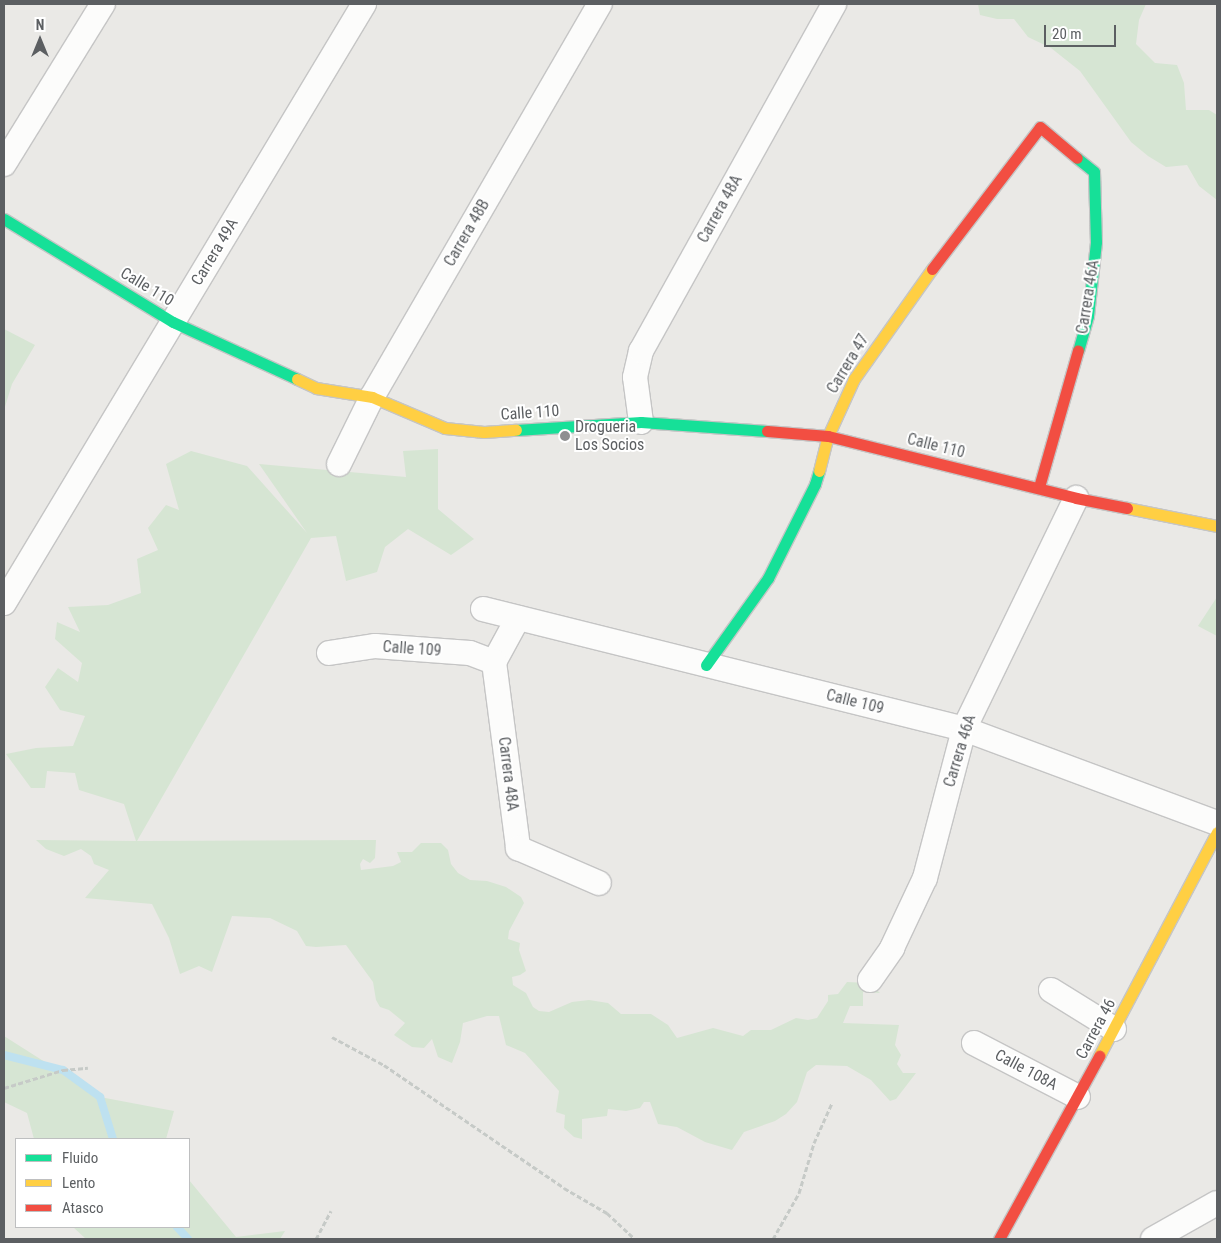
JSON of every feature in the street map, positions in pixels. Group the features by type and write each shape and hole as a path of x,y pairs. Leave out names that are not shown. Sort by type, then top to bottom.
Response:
{"street":[{"path":"4,164 103,4"},
{"name":"Carrera 49A","path":"4,604 364,4"},
{"name":"Carrera 48B","path":"339,464 372,398 600,4"},
{"name":"Carrera 48A","path":"641,422 635,377 641,351 834,4"},
{"name":"Carrera 47","path":"706,665 768,578 815,484 828,436 859,371 906,303 1040,127"},
{"name":"Carrera 46A","path":"1039,487 1088,316 1096,242 1094,172 1040,127"},
{"name":"Calle 110","path":"4,219 173,322 316,388 372,398 445,428 484,432 641,422 828,436 1039,487 1076,498 1217,526"},
{"name":"Carrera 46A","path":"870,980 892,948 925,878 964,729 1076,498"},
{"name":"Calle 109","path":"483,609 964,729 1217,823"},
{"path":"494,662 518,618"},
{"name":"Calle 109","path":"329,653 375,646 470,653 494,662"},
{"name":"Carrera 48A","path":"494,662 518,848 599,883"},
{"name":"Carrera 46","path":"999,1239 1078,1097 1217,832"},
{"path":"1051,990 1114,1029"},
{"name":"Calle 108A","path":"974,1043 1078,1097"},
{"path":"1152,1239 1217,1203"}],"path":[{"path":"332,1037 384,1065 564,1188 607,1213 635,1239"},
{"path":"4,1088 63,1070 88,1068"},
{"path":"773,1239 799,1193 814,1143 832,1103"},
{"path":"316,1239 331,1211"}],"green space":[{"path":"978,4 1146,4 1139,20 1136,44 1155,63 1177,65 1184,83 1186,110 1209,110 1217,115 1217,200 1199,186 1187,165 1166,167 1148,156 1131,142 1080,71 1051,48 1028,37 1014,19 997,19 980,15"},
{"path":"4,329 35,345 12,384 4,410"},
{"path":"438,449 438,509 474,539 451,555 408,529 385,547 377,572 346,581 336,536 311,538 137,841 376,840 375,858 370,863 363,859 360,864 361,870 393,866 401,862 397,852 412,852 421,843 441,843 448,850 451,864 458,873 470,880 487,881 506,887 521,897 524,903 509,931 508,939 520,943 519,950 526,971 512,977 513,985 526,993 533,1007 539,1011 549,1012 572,1002 589,1000 608,1003 621,1014 651,1014 668,1025 677,1038 713,1028 743,1036 751,1030 771,1030 796,1018 808,1020 817,1018 828,1001 828,995 838,994 847,982 869,983 880,993 863,992 863,1006 850,1006 843,1023 899,1025 895,1045 901,1055 897,1064 903,1073 916,1073 896,1099 890,1101 871,1080 847,1066 816,1065 807,1072 797,1102 786,1114 775,1121 744,1132 732,1150 705,1142 677,1127 658,1124 650,1102 644,1102 640,1108 626,1111 608,1109 607,1116 582,1119 582,1139 574,1137 564,1128 565,1115 556,1112 559,1091 525,1053 506,1045 499,1016 487,1016 463,1023 460,1042 452,1063 438,1057 432,1039 424,1048 412,1047 394,1035 405,1023 389,1010 380,1007 376,1000 373,982 346,945 306,946 297,931 270,918 232,916 212,972 199,966 180,974 169,938 152,904 85,898 109,870 94,864 91,856 81,849 64,856 46,849 36,840 136,841 124,804 79,790 75,773 47,771 45,788 31,788 6,754 36,748 73,746 85,716 60,710 45,687 58,668 78,682 82,663 55,639 57,622 80,632 68,607 108,605 141,593 137,559 158,550 148,528 166,505 179,510 166,464 191,451 247,466 307,533 259,464 406,477 403,451"},
{"path":"1217,597 1217,636 1198,626"},
{"path":"4,1036 100,1097 174,1111 166,1138 34,1138 27,1113 4,1102"},
{"path":"190,1181 236,1237 285,1231 280,1239 86,1239 74,1228 190,1228"}],"waterway":[{"path":"4,1055 63,1070 100,1097 113,1138"},
{"path":"178,1228 188,1239"}],"traffic: fast":[{"path":"1077,158 1094,172 1096,242 1088,316 1078,350"},
{"path":"4,219 173,322 297,379"},
{"path":"516,430 641,422 767,431"},
{"path":"706,665 768,578 815,484 819,471"}],"traffic: slow":[{"path":"819,471 828,436 854,379 932,269"},
{"path":"297,379 316,388 372,397 445,428 484,432 516,430"},
{"path":"1127,508 1217,526"},
{"path":"1099,1056 1217,832"}],"traffic: jam":[{"path":"932,269 1040,127 1077,158"},
{"path":"1039,487 1078,350"},
{"path":"767,431 828,436 1076,498 1127,508"},
{"path":"999,1239 1099,1056"}],"place":[{"name":"Drogueria Los Socios","path":"565,436"}]}
